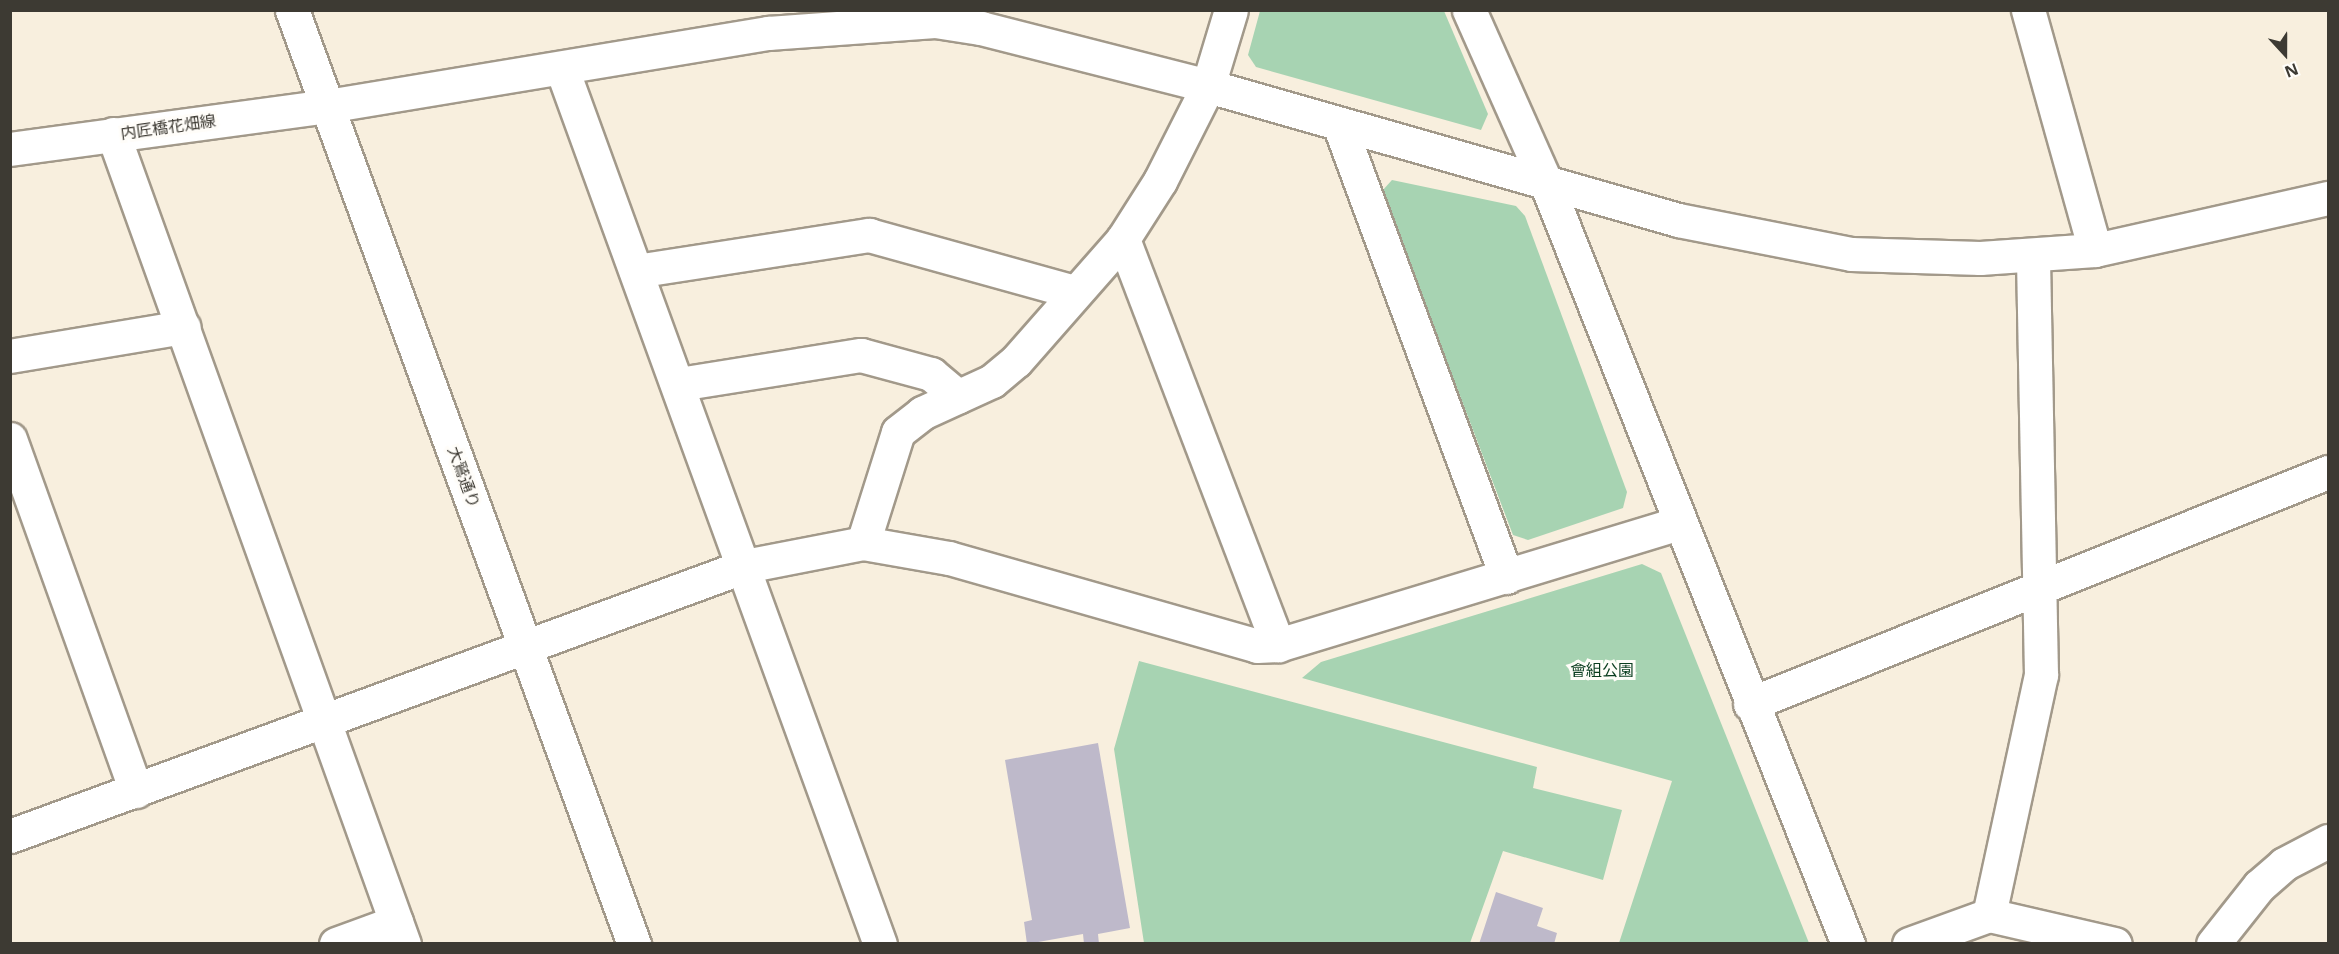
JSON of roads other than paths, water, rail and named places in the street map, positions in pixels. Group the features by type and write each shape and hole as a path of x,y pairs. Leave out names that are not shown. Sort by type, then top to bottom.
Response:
{"street":[{"name":"大鷲通り","path":"292,10 634,944"},
{"path":"863,543 898,432 958,397 992,381 1016,361 1074,292 1123,239 1160,181 1208,86 1231,10"},
{"path":"1469,10 1547,185 1677,524 1848,944"},
{"path":"2028,10 2095,250"},
{"name":"内匠橋花畑線","path":"10,149 327,106 562,69 825,19 934,21 981,28 1208,86 1547,185 1699,225 1851,254 2033,255 2095,250 2328,198"},
{"path":"562,69 746,566 880,944"},
{"path":"1339,124 1507,578"},
{"path":"113,135 184,327 400,933 336,944"},
{"path":"636,271 869,235 1074,292"},
{"path":"1123,239 1278,645"},
{"path":"1989,915 2041,675 2037,593 2033,255"},
{"path":"10,356 184,327"},
{"path":"679,384 861,356 932,374 958,397"},
{"path":"10,439 135,791"},
{"path":"1750,704 2037,593 2328,472"},
{"path":"10,837 325,724 746,566 863,543 949,558 1257,646 1278,645 1507,578 1677,524"},
{"path":"2213,944 2259,886 2284,864 2328,841"},
{"path":"1909,944 1989,915 2115,944"}],"park label":[{"name":"會組公園","path":"1602,670"}]}
